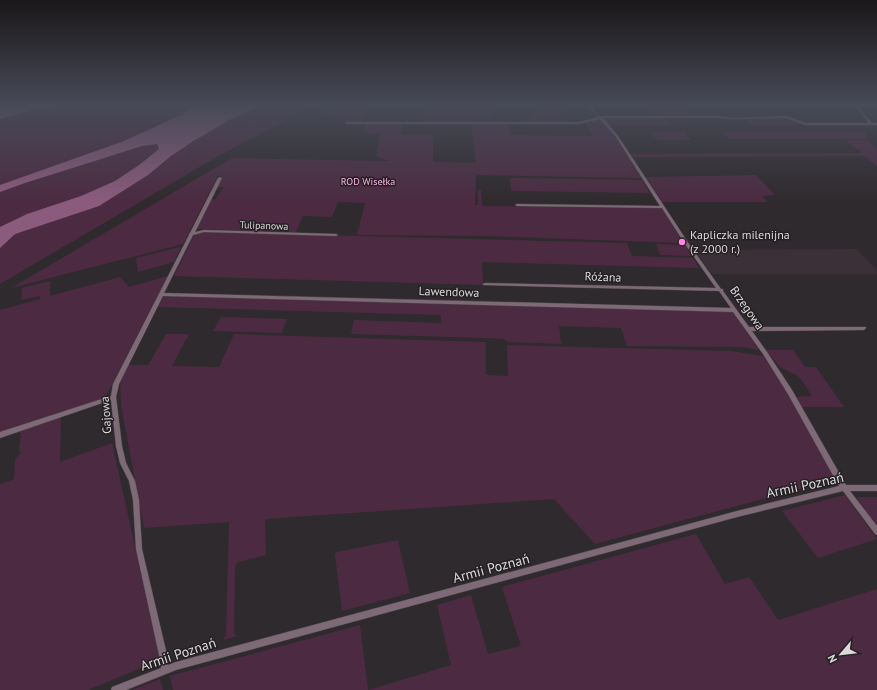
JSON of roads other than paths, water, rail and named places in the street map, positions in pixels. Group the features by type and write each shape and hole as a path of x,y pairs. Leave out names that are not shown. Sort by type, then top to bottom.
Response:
{"street":[{"name":"Brzegowa","path":"616,137 629,154 662,207 735,310 790,392 844,488 877,532"},
{"name":"Gajowa","path":"165,670 139,549 136,500 132,481 123,463 119,446 114,397 116,384 220,178"},
{"path":"517,205 662,207"},
{"name":"Tulipanowa","path":"191,234 206,231 336,235"},
{"name":"Różana","path":"485,284 721,290"},
{"name":"Lawendowa","path":"162,294 735,310"},
{"path":"748,329 864,328"},
{"path":"0,435 114,397"},
{"name":"Armii Poznań","path":"115,690 165,670 737,514 844,488 877,488"}],"place":[{"name":"Kapliczka milenijna (z 2000 r.)","path":"682,242"}],"park label":[{"name":"ROD Wisełka","path":"368,181"}]}
